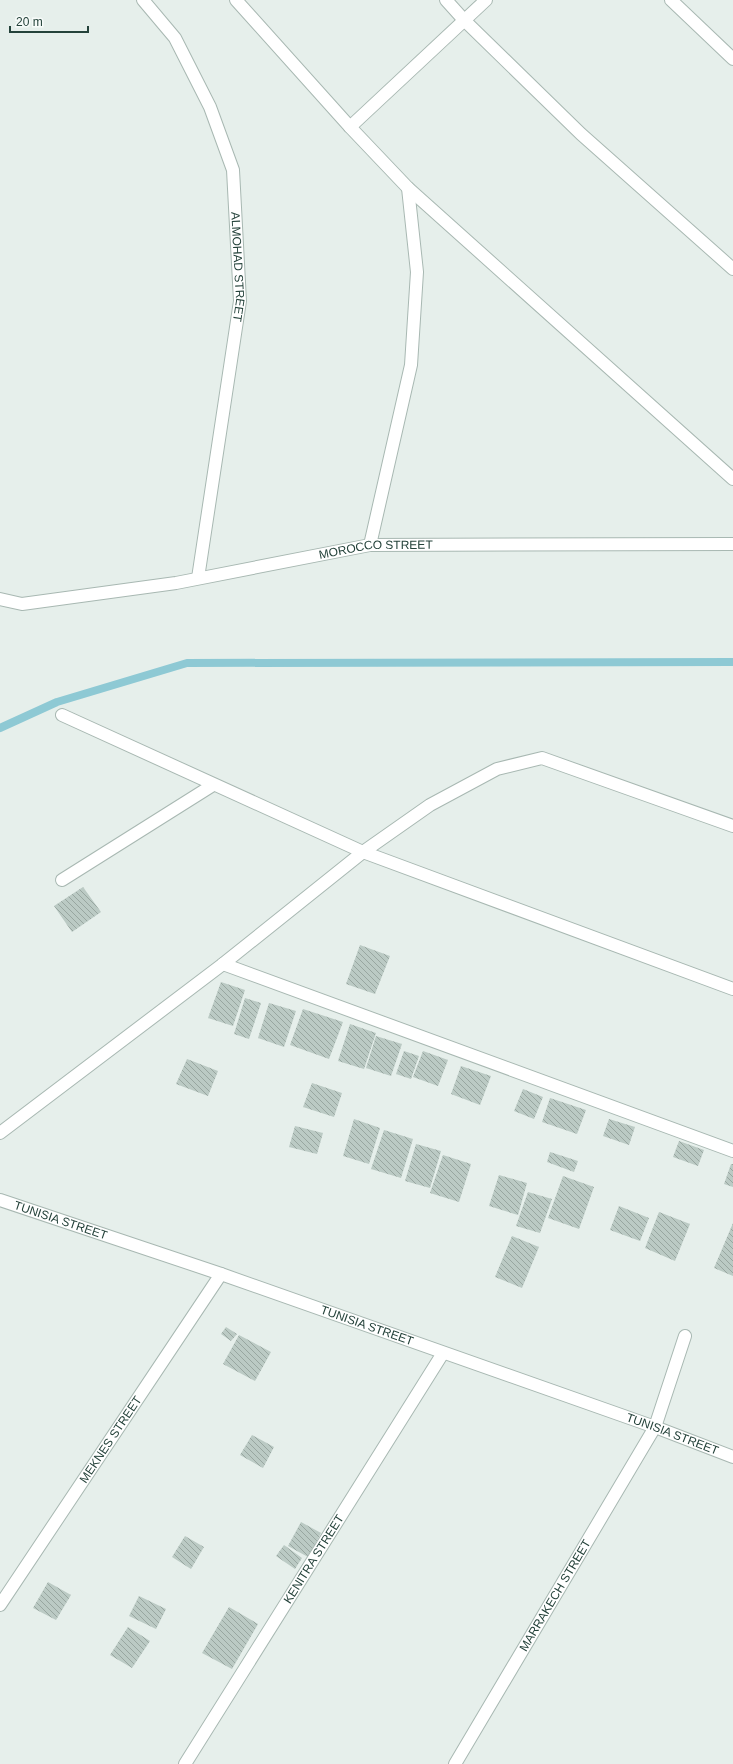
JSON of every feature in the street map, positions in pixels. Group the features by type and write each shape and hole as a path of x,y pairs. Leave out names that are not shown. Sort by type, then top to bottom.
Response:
{"street":[{"name":"ALMOHAD STREET","path":"143,0 175,38 210,107 233,170 240,301 198,578"},
{"path":"236,0 408,188 733,479"},
{"path":"446,0 464,20 581,134 733,269"},
{"path":"350,126 486,0"},
{"path":"671,0 733,59"},
{"path":"370,545 411,365 417,272 408,188"},
{"name":"MOROCCO STREET","path":"0,599 22,604 176,583 370,545 733,544"},
{"path":"62,715 363,852 733,989"},
{"path":"0,1133 223,964 363,852 430,805 497,769 542,758 733,826"},
{"path":"62,880 213,785"},
{"path":"223,964 733,1151"},
{"name":"TUNISIA STREET","path":"0,1200 221,1274 655,1427 733,1457"},
{"name":"MEKNES STREET","path":"0,1605 221,1274"},
{"name":"MARRAKECH STREET","path":"455,1764 655,1427 685,1336"},
{"name":"KENITRA STREET","path":"185,1764 443,1353"}],"building":[{"path":"83,887 101,912 72,932 54,906"},
{"path":"360,945 390,956 375,994 346,984"},
{"path":"221,982 245,990 233,1026 208,1018"},
{"path":"245,998 261,1003 249,1039 234,1034"},
{"path":"269,1003 296,1011 284,1047 258,1038"},
{"path":"303,1009 343,1022 329,1059 290,1045"},
{"path":"350,1024 376,1033 364,1069 338,1061"},
{"path":"376,1036 402,1044 391,1076 366,1068"},
{"path":"404,1051 419,1056 411,1079 396,1074"},
{"path":"423,1051 448,1060 438,1086 413,1077"},
{"path":"187,1059 218,1071 208,1096 176,1084"},
{"path":"461,1066 491,1076 480,1105 451,1094"},
{"path":"312,1083 342,1093 334,1117 303,1107"},
{"path":"523,1089 543,1097 534,1119 514,1111"},
{"path":"550,1098 586,1110 577,1134 542,1122"},
{"path":"354,1119 380,1128 369,1164 343,1156"},
{"path":"609,1119 635,1127 629,1145 603,1136"},
{"path":"295,1126 323,1133 317,1154 289,1147"},
{"path":"384,1130 413,1139 401,1178 371,1169"},
{"path":"679,1141 704,1150 698,1166 673,1157"},
{"path":"416,1144 441,1151 430,1188 405,1181"},
{"path":"550,1152 578,1161 574,1172 547,1162"},
{"path":"443,1155 471,1164 459,1202 430,1193"},
{"path":"731,1164 733,1164 733,1187 724,1184"},
{"path":"499,1175 527,1183 518,1215 489,1206"},
{"path":"563,1176 594,1187 579,1229 548,1218"},
{"path":"528,1192 552,1199 540,1233 516,1226"},
{"path":"619,1206 649,1218 640,1241 610,1230"},
{"path":"659,1212 690,1224 675,1261 645,1248"},
{"path":"733,1223 733,1276 714,1268"},
{"path":"512,1236 539,1247 522,1288 495,1277"},
{"path":"226,1327 237,1334 231,1341 221,1334"},
{"path":"239,1335 271,1352 255,1381 223,1364"},
{"path":"252,1435 274,1447 263,1468 240,1455"},
{"path":"301,1522 321,1533 308,1557 288,1546"},
{"path":"185,1536 204,1547 191,1569 172,1557"},
{"path":"284,1545 302,1558 295,1569 276,1556"},
{"path":"48,1582 71,1595 56,1620 33,1608"},
{"path":"139,1596 166,1609 156,1629 129,1616"},
{"path":"229,1607 258,1624 232,1669 202,1653"},
{"path":"128,1627 150,1641 132,1668 110,1655"}],"waterway":[{"path":"0,728 57,702 187,663 733,662"}]}
